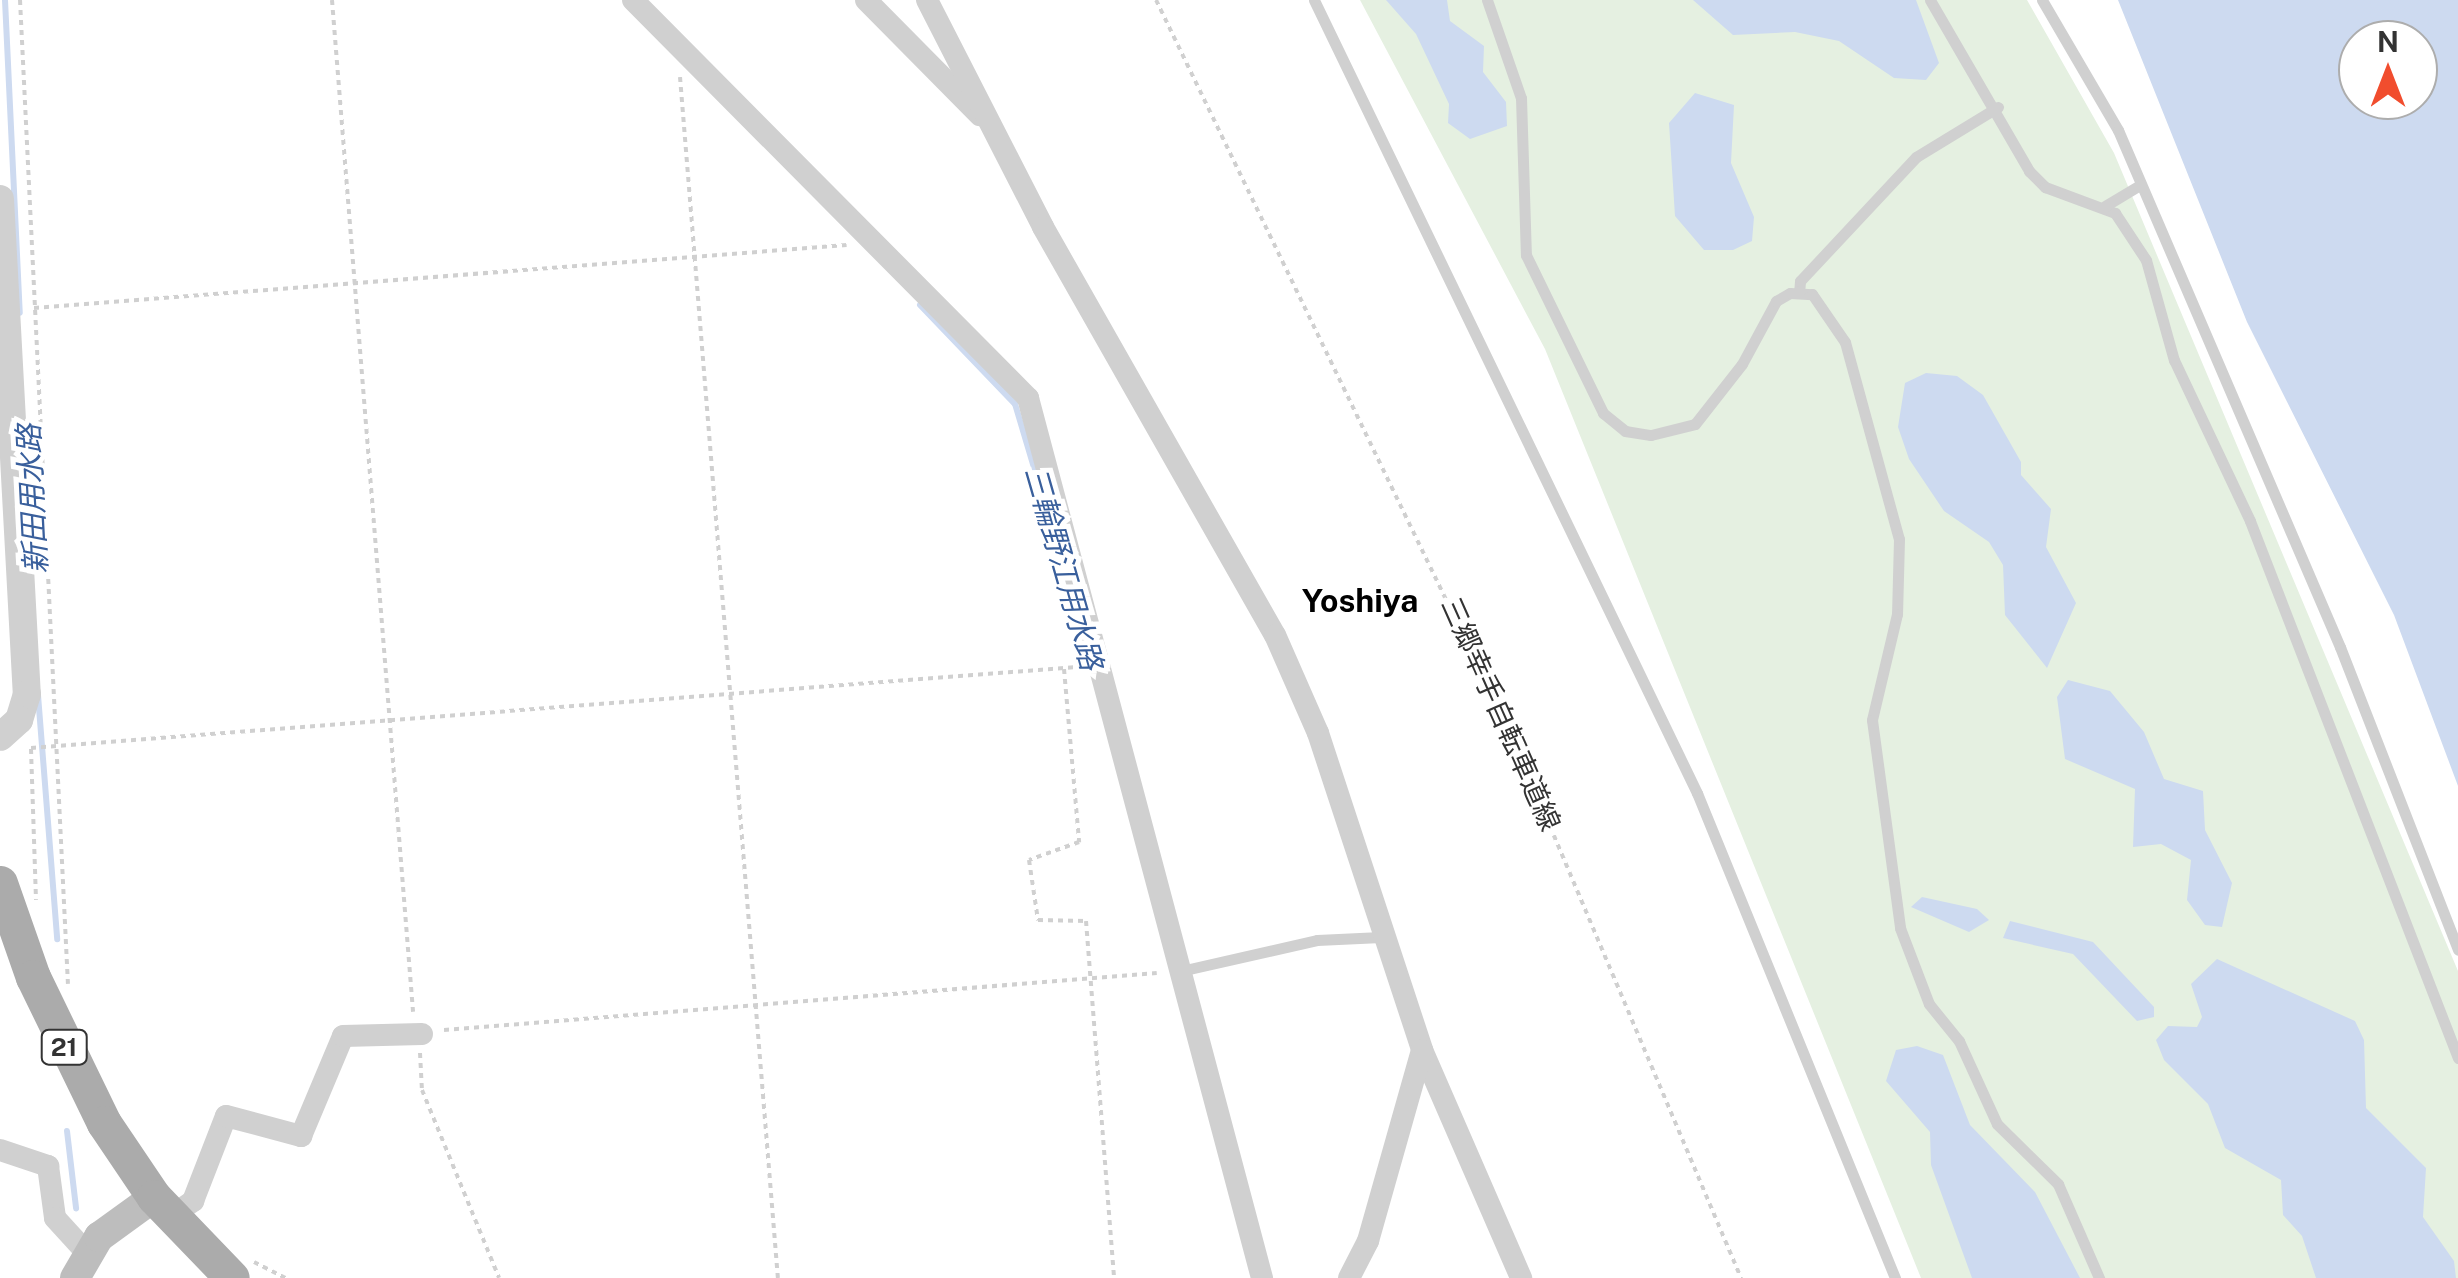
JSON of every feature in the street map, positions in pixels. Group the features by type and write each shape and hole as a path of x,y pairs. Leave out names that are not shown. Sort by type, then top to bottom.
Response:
{"main road":[{"name":"21","path":"0,883 70,1062 162,1206 232,1278"},
{"path":"80,1265 162,1206"}],"street":[{"path":"633,0 1028,398 1185,970 1262,1278"},
{"path":"866,0 990,124"},
{"path":"927,0 990,124 1275,635 1318,733 1381,937 1422,1050 1522,1278"},
{"path":"0,199 27,694 7,731"},
{"path":"162,1206 193,1201 226,1116 302,1136 343,1036 418,1034"},
{"path":"1349,1278 1368,1241 1422,1050"},
{"path":"0,1150 48,1166 55,1218 80,1265"}],"lane":[{"path":"1314,0 1696,794 1896,1278"},
{"path":"1487,0 1521,98 1526,255 1602,413 1625,431 1651,435 1695,424 1742,364 1776,301 1799,294 1812,294 1844,342 1898,539 1898,614 1872,720 1900,928 1929,1004 1958,1042 1997,1124 2058,1184 2100,1278"},
{"path":"1930,0 1998,107 2029,171 2046,187 2105,206 2146,260 2174,360 2250,521 2458,1058"},
{"path":"2042,0 2118,130 2340,648 2458,950"},
{"path":"1799,294 1800,281 1916,157 1998,107"},
{"path":"2105,206 2140,185"},
{"path":"1185,970 1317,940 1381,937"}],"path":[{"path":"20,0 69,988"},
{"path":"332,0 422,1090 499,1278"},
{"name":"三郷幸手自転車道線","path":"1156,0 1480,664 1742,1278"},
{"path":"678,45 778,1278"},
{"path":"34,308 877,243"},
{"path":"7,731 31,748 1102,663"},
{"path":"1064,669 1078,842 1029,860 1038,920 1086,921 1114,1278"},
{"path":"31,748 36,906"},
{"path":"418,1034 1185,970"}],"green space":[{"path":"1360,0 2027,0 2114,153 2458,971 2458,1278 1921,1278 1545,349"}],"water":[{"path":"1386,0 1447,0 1450,21 1484,46 1483,72 1506,102 1507,126 1470,139 1448,123 1449,104 1416,34"},
{"path":"1693,0 1916,0 1939,63 1926,80 1894,78 1839,41 1795,32 1733,35"},
{"path":"2118,0 2458,0 2458,786 2394,615 2247,322"},
{"path":"1695,93 1734,105 1731,163 1754,217 1752,241 1733,250 1704,250 1675,216 1669,123"},
{"path":"1926,373 1957,376 1983,395 2021,462 2021,475 2051,509 2046,547 2076,603 2047,668 2005,615 2003,565 1989,542 1944,511 1909,459 1898,427 1905,383"},
{"path":"2068,680 2110,691 2144,732 2164,779 2203,791 2205,830 2232,883 2222,927 2205,925 2187,900 2191,860 2161,844 2133,847 2135,789 2065,759 2057,697"},
{"path":"1922,897 1977,909 1989,920 1969,932 1911,907"},
{"path":"2010,921 2093,942 2154,1007 2154,1017 2137,1021 2073,954 2003,938"},
{"path":"2217,959 2355,1021 2364,1040 2366,1108 2426,1168 2423,1217 2454,1261 2456,1278 2316,1278 2302,1236 2283,1215 2281,1180 2225,1148 2208,1104 2164,1060 2156,1040 2168,1026 2197,1027 2202,1017 2191,984"},
{"path":"1917,1046 1943,1055 1970,1125 2035,1192 2080,1278 1972,1278 1931,1165 1930,1132 1886,1081 1896,1050"}],"waterway":[{"name":"新田用水路","path":"5,0 20,313"},
{"name":"三輪野江用水路","path":"920,305 1015,404 1041,491"},
{"name":"新田用水路","path":"38,695 57,939"},
{"name":"新田用水路","path":"67,1131 76,1208"}],"district":[{"name":"Yoshiya","path":"1360,601"}]}
